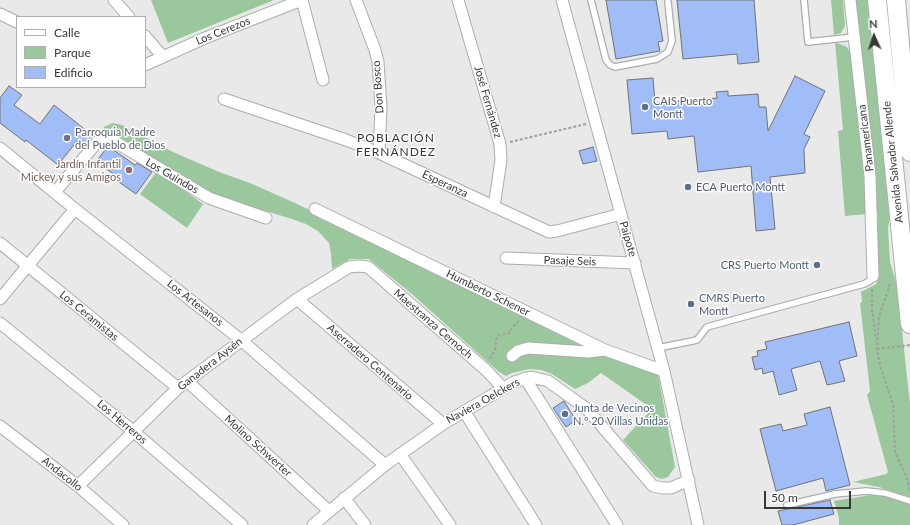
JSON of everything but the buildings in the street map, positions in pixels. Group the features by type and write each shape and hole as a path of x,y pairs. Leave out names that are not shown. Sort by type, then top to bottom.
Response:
{"highway":[{"name":"Avenida Salvador Allende","path":"876,0 910,324"},
{"name":"Avenida Salvador Allende","path":"896,0 910,152"}],"street":[{"path":"114,0 128,16"},
{"path":"302,0 323,80"},
{"name":"Los Cerezos","path":"146,65 205,38 302,0"},
{"name":"Don Bosco","path":"356,0 378,62 380,107 379,153"},
{"name":"José Fernández","path":"458,0 500,144 501,160 494,207"},
{"name":"Paipote","path":"562,0 664,371 698,525"},
{"name":"Panamericana","path":"850,0 870,176 873,276"},
{"path":"0,14 16,22"},
{"path":"146,37 163,57"},
{"name":"Esperanza","path":"224,99 346,140 379,153 549,232 557,232 621,214"},
{"name":"Los Guindos","path":"54,192 98,141 104,139 112,140 209,198 266,218"},
{"name":"Los Artesanos","path":"0,148 241,340 385,465"},
{"path":"0,299 75,209"},
{"name":"Humberto Schener","path":"315,209 606,350 664,371"},
{"name":"Los Ceramistas","path":"0,243 178,388"},
{"name":"Pasaje Seis","path":"506,258 635,263"},
{"name":"Ganadera Aysén","path":"78,486 178,388 297,299 349,267 359,266"},
{"name":"Maestranza Cernoch","path":"359,266 368,267 486,370 503,388"},
{"name":"Aserradero Centenario","path":"297,299 443,424"},
{"name":"Los Herreros","path":"0,323 133,431 242,525"},
{"path":"512,356 518,351 528,348 588,352 606,350"},
{"path":"526,378 612,523"},
{"name":"Naviera Oelckers","path":"313,525 385,465 443,424 503,388 526,378 537,378 548,381 587,409 653,486 671,488 689,480"},
{"name":"Molino Schwerter","path":"187,381 329,511"},
{"path":"464,411 536,525"},
{"name":"Andacollo","path":"1,430 78,486 123,525"},
{"path":"400,454 450,525"},
{"path":"344,498 365,525"}],"lane":[{"path":"591,0 606,60 610,65 615,66 657,59 668,52 672,41 668,2"},
{"path":"804,0 808,42 854,37"},
{"path":"658,348 697,340 707,327 864,284 871,280 873,276"},
{"path":"787,505 835,494 866,491 885,493 910,501"}],"path":[{"path":"500,144 595,122"},
{"path":"873,276 872,309 880,366 893,405 895,452 907,478 910,494"},
{"path":"877,345 879,317 892,282"},
{"path":"486,370 495,349 497,336 507,334 513,326"},
{"path":"878,349 910,345"}],"green space":[{"path":"151,0 274,0 168,43"},
{"path":"831,0 843,0 845,26 841,33 834,35"},
{"path":"856,0 870,0 890,215 888,228 890,262 897,285 910,404 910,497 879,487 853,482 886,474 888,472 867,395 870,391 860,303 862,302 861,292 876,284 879,277 876,236 878,218"},
{"path":"835,42 847,47 853,62 867,214 845,216 838,131 843,130"},
{"path":"113,123 122,125 173,152 295,203 590,347 658,374 675,467 668,477 662,479 656,477 623,440 649,412 648,406 601,373 588,383 575,389 552,374 541,370 529,369 506,376 499,372 413,295 369,259 350,259 332,269 329,243 318,231 306,224 292,219 210,194 104,133 104,127"},
{"path":"157,171 203,204 187,228 140,194"},
{"path":"880,495 910,504 910,525 839,525 839,518 834,501"}],"place":[{"name":"CAIS Puerto Montt","path":"645,107"},
{"name":"Parroquia Madre del Pueblo de Dios","path":"67,138"},
{"name":"Jardín Infantil Mickey y sus Amigos","path":"129,170"},
{"name":"ECA Puerto Montt","path":"688,187"},
{"name":"CRS Puerto Montt","path":"817,265"},
{"name":"CMRS Puerto Montt","path":"691,304"},
{"name":"Junta de Vecinos N.º 20 Villas Unidas","path":"565,414"}],"district":[{"name":"POBLACIÓN FERNÁNDEZ","path":"396,145"}]}
